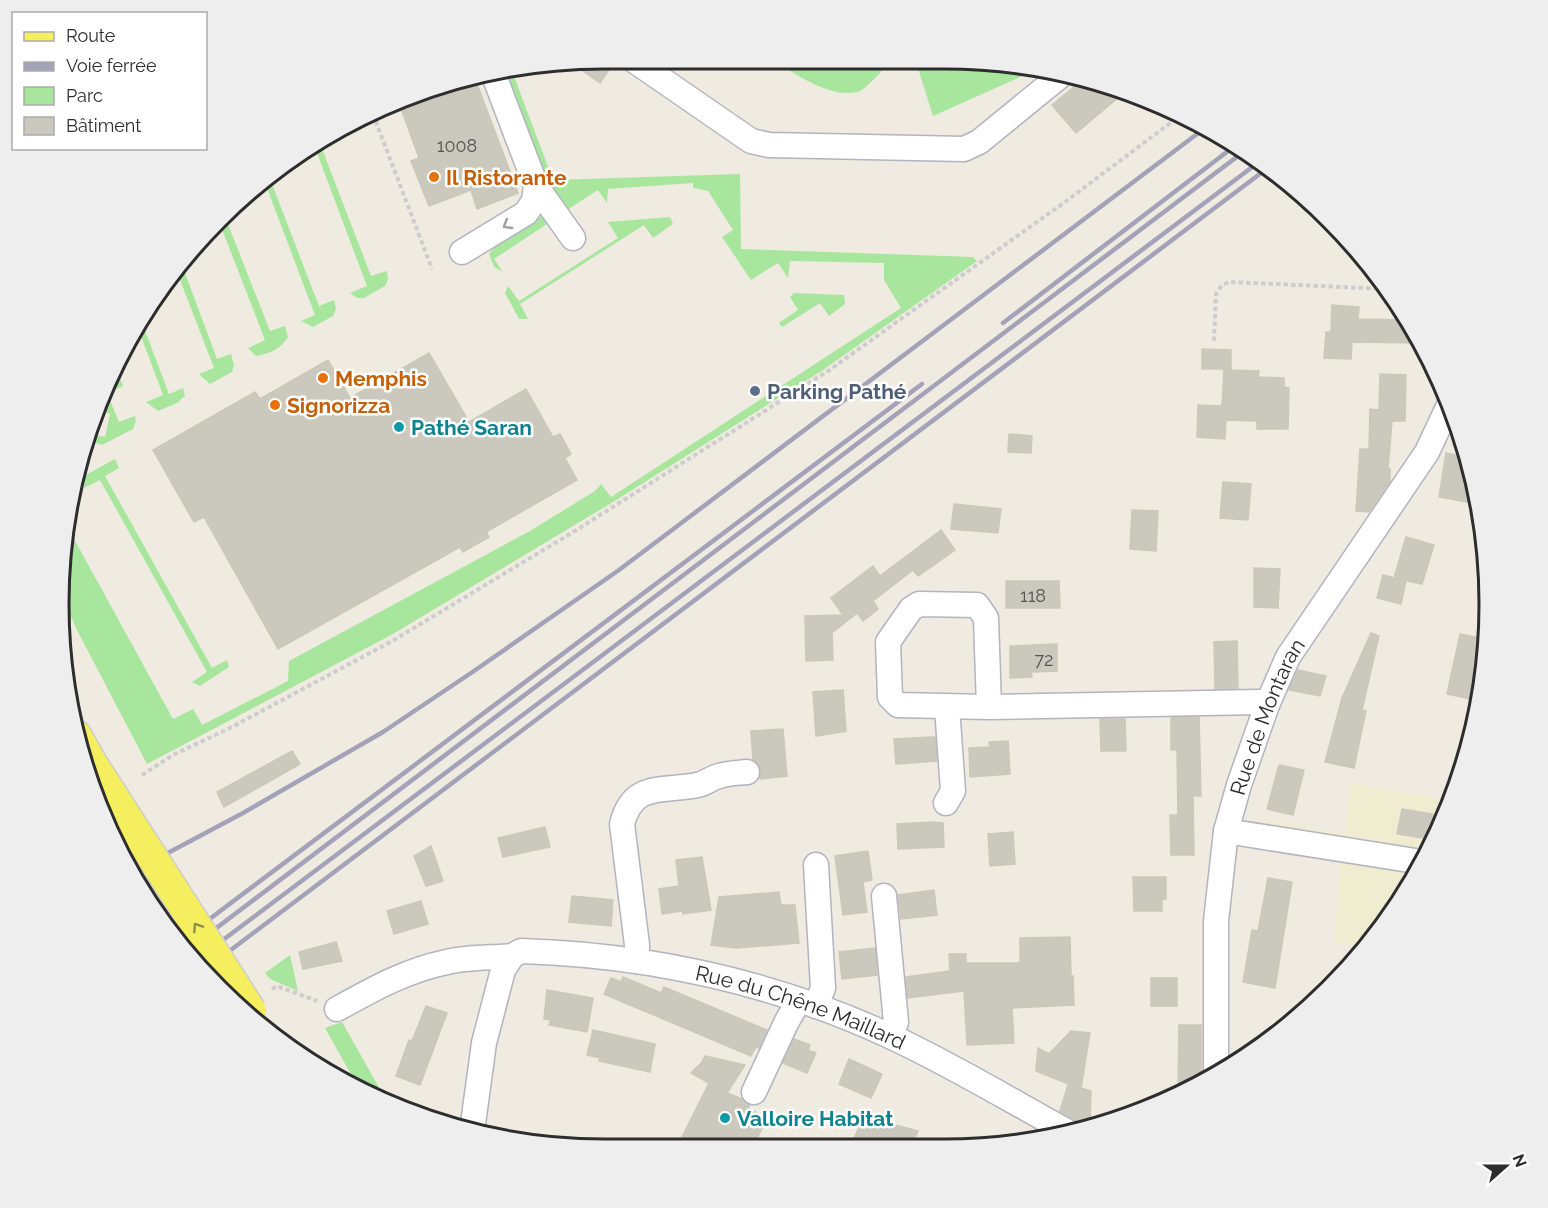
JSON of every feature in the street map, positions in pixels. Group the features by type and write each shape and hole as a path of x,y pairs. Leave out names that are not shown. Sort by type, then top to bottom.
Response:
{"main road":[{"path":"94,765 243,998"}],"street":[{"path":"647,69 751,141 770,145 964,149 979,142 1054,81"},
{"path":"496,80 536,186 573,238"},
{"path":"462,252 526,213 534,201 536,186"},
{"name":"Rue de Montaran","path":"1216,1064 1216,921 1226,831 1239,785 1267,705 1288,657 1427,452 1444,415"},
{"path":"989,707 987,618 977,605 919,604 911,609 888,642 890,697 898,705 989,707 1260,702 1267,705"},
{"path":"946,803 953,791 947,707"},
{"path":"637,961 622,824 625,810 642,793 700,785 717,776 747,772"},
{"path":"1226,831 1413,861"},
{"path":"754,1092 786,1023 823,988 816,865"},
{"path":"884,896 896,1022 891,1036"},
{"name":"Rue du Chêne Maillard","path":"337,1009 408,972 449,961 512,956 521,951 637,961 726,979 808,1003 891,1036 1058,1127"},
{"path":"473,1123 484,1043 503,970 512,956"}],"path":[{"path":"375,120 432,269"},
{"path":"142,776 173,755 232,727 394,640 570,534 818,377 1065,202 1173,121"},
{"path":"1214,340 1216,294 1222,285 1230,282 1376,289"},
{"path":"272,989 277,986 337,1009"}],"shaded area":[{"path":"1351,783 1442,799 1424,841 1407,872 1389,901 1355,945 1334,942 1341,860 1253,847 1258,819 1345,834"}],"green space":[{"path":"788,69 884,69 863,89 850,93 826,89"},
{"path":"918,69 979,70 1024,75 933,116"},
{"path":"514,77 553,180 740,174 741,249 973,257 977,261 823,370 613,502 393,634 147,764 69,613 74,538 173,719 193,709 202,725 288,681 289,661 530,531 595,491 601,484 611,497 901,308 884,280 884,263 790,261 788,278 778,263 751,280 722,237 733,230 708,191 693,188 693,183 608,189 607,203 598,190 567,210 546,184 505,78"},
{"path":"322,150 371,276 387,271 388,279 385,286 364,298 357,298 350,293 367,286 317,153"},
{"path":"272,185 319,306 334,300 336,309 333,316 313,327 301,321 315,315 267,189"},
{"path":"542,216 548,216 550,222 494,259 503,272 494,267 489,254 495,246"},
{"path":"670,217 673,224 653,238 644,225 520,304 528,319 519,319 505,293 508,286 519,301 618,238 608,222"},
{"path":"228,224 270,331 285,326 288,337 275,350 256,356 248,348 265,340 222,230"},
{"path":"185,272 217,359 231,354 234,365 232,372 210,384 199,374 214,368 180,279"},
{"path":"794,293 844,295 845,304 829,316 820,303 782,327 779,323 798,310 790,297"},
{"path":"145,330 169,394 183,388 185,396 177,403 158,411 146,402 163,395 141,336"},
{"path":"119,377 123,386 114,390"},
{"path":"110,400 119,422 135,416 133,429 102,445 94,442 96,435 105,437 110,414 105,412"},
{"path":"115,459 119,468 105,476 212,668 227,660 229,667 200,686 192,682 207,672 100,480 84,488 85,475"},
{"path":"290,955 298,991 270,979 265,973"},
{"path":"342,1022 380,1090 352,1076 325,1028"}],"building":[{"path":"609,69 600,83 581,70"},
{"path":"477,84 518,193 477,209 471,190 429,206 411,161 419,158 401,109 432,97"},
{"path":"1075,85 1118,98 1076,133 1052,105"},
{"path":"1332,305 1359,307 1358,319 1397,320 1410,343 1352,342 1351,359 1324,358 1326,332 1331,332"},
{"path":"1202,349 1231,350 1231,369 1202,369"},
{"path":"429,353 469,422 526,389 553,437 560,434 571,454 565,458 577,480 486,532 489,537 463,552 460,547 278,649 204,517 194,522 153,450 255,392 260,399 328,360 350,398"},
{"path":"1224,370 1259,371 1258,377 1284,378 1284,387 1289,388 1288,429 1257,429 1257,421 1226,420 1225,439 1197,437 1198,405 1222,406"},
{"path":"1380,374 1406,375 1405,421 1392,421 1388,469 1390,469 1390,481 1369,512 1356,511 1360,449 1369,449 1370,409 1379,410"},
{"path":"1009,434 1032,436 1031,453 1008,452"},
{"path":"1446,453 1458,455 1469,503 1439,497"},
{"path":"1223,482 1251,484 1248,520 1220,518"},
{"path":"954,504 1001,509 998,533 951,529"},
{"path":"1132,510 1158,511 1156,551 1130,549"},
{"path":"941,530 955,550 918,576 913,570 873,601 878,609 863,621 857,613 832,633 833,660 806,661 805,616 843,615 831,598 873,566 880,576"},
{"path":"1406,537 1434,545 1422,584 1394,578"},
{"path":"1254,568 1280,569 1278,608 1254,607"},
{"path":"1383,575 1406,581 1401,604 1377,598"},
{"path":"1006,581 1059,581 1060,608 1006,608"},
{"path":"1371,633 1379,636 1362,710 1366,711 1354,768 1325,762 1342,698"},
{"path":"1460,634 1478,637 1470,699 1447,694"},
{"path":"1237,641 1238,688 1215,689 1214,642"},
{"path":"1057,644 1057,671 1031,672 1032,677 1010,678 1010,646"},
{"path":"1298,670 1326,676 1320,696 1289,690"},
{"path":"843,690 846,731 816,736 813,692"},
{"path":"1199,717 1201,796 1193,796 1194,855 1171,855 1170,815 1178,815 1177,750 1171,750 1171,718"},
{"path":"1100,719 1125,719 1126,751 1101,751"},
{"path":"783,729 787,776 760,779 761,770 753,759 751,731"},
{"path":"935,737 937,761 896,764 894,739"},
{"path":"1008,741 1010,774 970,777 969,748 990,747 989,742"},
{"path":"292,751 300,764 224,807 217,792"},
{"path":"1279,765 1304,770 1293,815 1267,809"},
{"path":"1402,809 1433,814 1432,817 1434,817 1425,839 1397,834"},
{"path":"943,823 944,847 898,849 897,824"},
{"path":"545,827 550,847 503,857 498,838"},
{"path":"1013,832 1015,864 990,866 988,834"},
{"path":"431,846 443,881 426,886 414,856"},
{"path":"868,851 872,880 863,882 867,912 843,915 835,856"},
{"path":"702,857 711,910 662,914 659,889 679,886 676,860"},
{"path":"1133,877 1166,877 1166,899 1162,900 1162,911 1134,911"},
{"path":"1268,878 1292,882 1275,988 1243,982 1252,930 1258,931"},
{"path":"934,890 937,915 901,919 898,895"},
{"path":"779,892 781,905 795,905 799,943 736,948 711,945 719,897"},
{"path":"572,896 613,900 611,926 569,922"},
{"path":"421,901 428,924 394,934 387,911"},
{"path":"1070,937 1074,1005 1012,1008 1014,1043 967,1045 964,991 908,998 906,977 950,971 949,954 966,954 966,963 1020,963 1020,938"},
{"path":"336,942 342,961 303,969 299,952"},
{"path":"875,948 877,975 842,979 839,952"},
{"path":"623,977 661,993 664,987 767,1030 759,1048 756,1047 751,1056 604,994 611,978 621,982"},
{"path":"1151,978 1177,978 1177,1006 1151,1006"},
{"path":"547,990 593,998 587,1032 549,1025 551,1020 544,1019"},
{"path":"426,1006 447,1013 420,1085 396,1076 409,1040 412,1041"},
{"path":"1179,1025 1201,1025 1201,1073 1178,1085"},
{"path":"593,1030 655,1044 650,1072 599,1061 600,1058 587,1055"},
{"path":"1071,1031 1090,1033 1081,1088 1091,1091 1090,1119 1077,1122 1060,1111 1068,1085 1076,1087 1036,1071 1038,1048 1049,1054"},
{"path":"794,1039 810,1045 808,1050 816,1053 807,1073 783,1063"},
{"name":"Valloire Habitat","path":"705,1056 745,1065 727,1093 742,1099 750,1105 748,1108 761,1115 757,1122 764,1125 757,1139 681,1139 709,1083 691,1073"},
{"path":"849,1059 882,1074 871,1098 839,1084"},
{"path":"864,1117 918,1131 914,1139 854,1139"}],"railway":[{"path":"139,868 243,813 383,732 474,671 619,570 1198,133"},
{"path":"1003,323 1228,151"},
{"path":"193,946 1237,157"},
{"path":"201,956 1252,167"},
{"path":"210,966 1261,173"},
{"path":"186,937 922,384"}],"place":[{"name":"Il Ristorante","path":"434,177"},
{"name":"Memphis","path":"323,378"},
{"name":"Parking Pathé","path":"755,391"},
{"name":"Signorizza","path":"275,405"},
{"name":"Pathé Saran","path":"399,427"},
{"name":"Valloire Habitat","path":"725,1118"}]}
